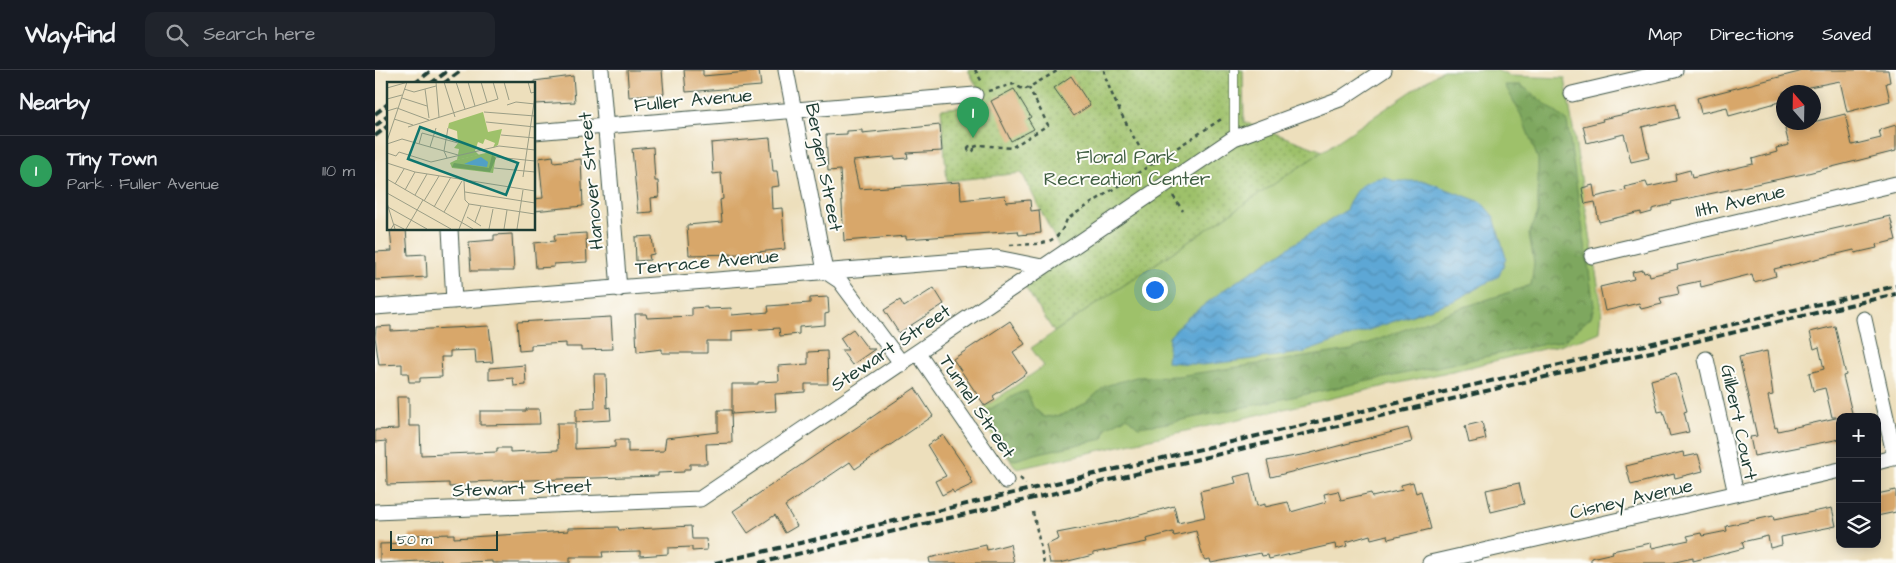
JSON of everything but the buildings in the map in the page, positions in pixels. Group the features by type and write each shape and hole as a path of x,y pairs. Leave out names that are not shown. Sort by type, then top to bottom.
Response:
{"street":[{"name":"Hanover Street","path":"601,70 619,289"},
{"name":"Bergen Street","path":"786,70 825,271"},
{"name":"Stewart Street","path":"375,512 697,500 902,364 1234,138 1340,99 1384,70"},
{"path":"1572,94 1675,70"},
{"name":"Fuller Avenue","path":"535,132 975,95"},
{"name":"11th Avenue","path":"1593,256 1896,184"},
{"path":"449,230 454,301"},
{"name":"Terrace Avenue","path":"375,307 997,258 1042,267"},
{"path":"825,271 839,281 902,364"},
{"path":"1864,319 1895,457 1881,461"},
{"name":"Tunnel Street","path":"918,353 1006,482"},
{"name":"Gilbert Court","path":"1706,359 1736,494"},
{"name":"Cisney Avenue","path":"1431,563 1836,471"}],"lane":[{"path":"1234,70 1234,138"}],"path":[{"path":"975,95 1014,84 1024,90 1059,70"},
{"path":"1105,70 1105,78 1151,165"},
{"path":"974,147 980,145 1011,148 1048,125 1029,88"},
{"path":"1003,245 1053,242 1063,232 1067,219 1224,117"},
{"path":"1170,193 1183,211"},
{"path":"1033,512 1044,563"}],"green space":[{"name":"Floral Park Recreation Center","path":"968,70 1243,70 1244,122 1323,151 1054,332 1025,287 1059,247 1022,173 947,181 941,109 986,104"},
{"path":"1443,70 1496,70 1510,76 1565,78 1602,309 1600,332 1583,339 1470,367 1017,469 976,413 1044,366 1031,348"},
{"path":"1505,85 1521,85 1567,121 1594,306 1591,317 1565,340 1168,423 1138,427 1127,417 1106,428 1103,439 1015,460 1009,458 986,417 988,410 1019,393 1027,391 1033,407 1044,417 1062,415 1086,403 1105,386 1136,377 1178,376 1351,350 1455,310 1531,285 1534,263 1529,234 1538,213 1538,159 1521,115"}],"water":[{"path":"1385,177 1394,181 1425,181 1481,202 1494,217 1506,258 1499,276 1456,300 1302,353 1203,365 1167,362 1169,337 1187,318 1225,289 1346,210 1356,191 1364,183"}],"railway":[{"path":"417,82 432,70"},
{"path":"433,82 449,70"},
{"path":"446,82 462,70"},
{"path":"375,114 387,105"},
{"path":"375,126 387,117"},
{"path":"375,136 387,127"},
{"path":"715,563 1896,286"},
{"path":"759,563 1896,294"}],"place":[{"name":"Tiny Town","path":"973,138"}]}
